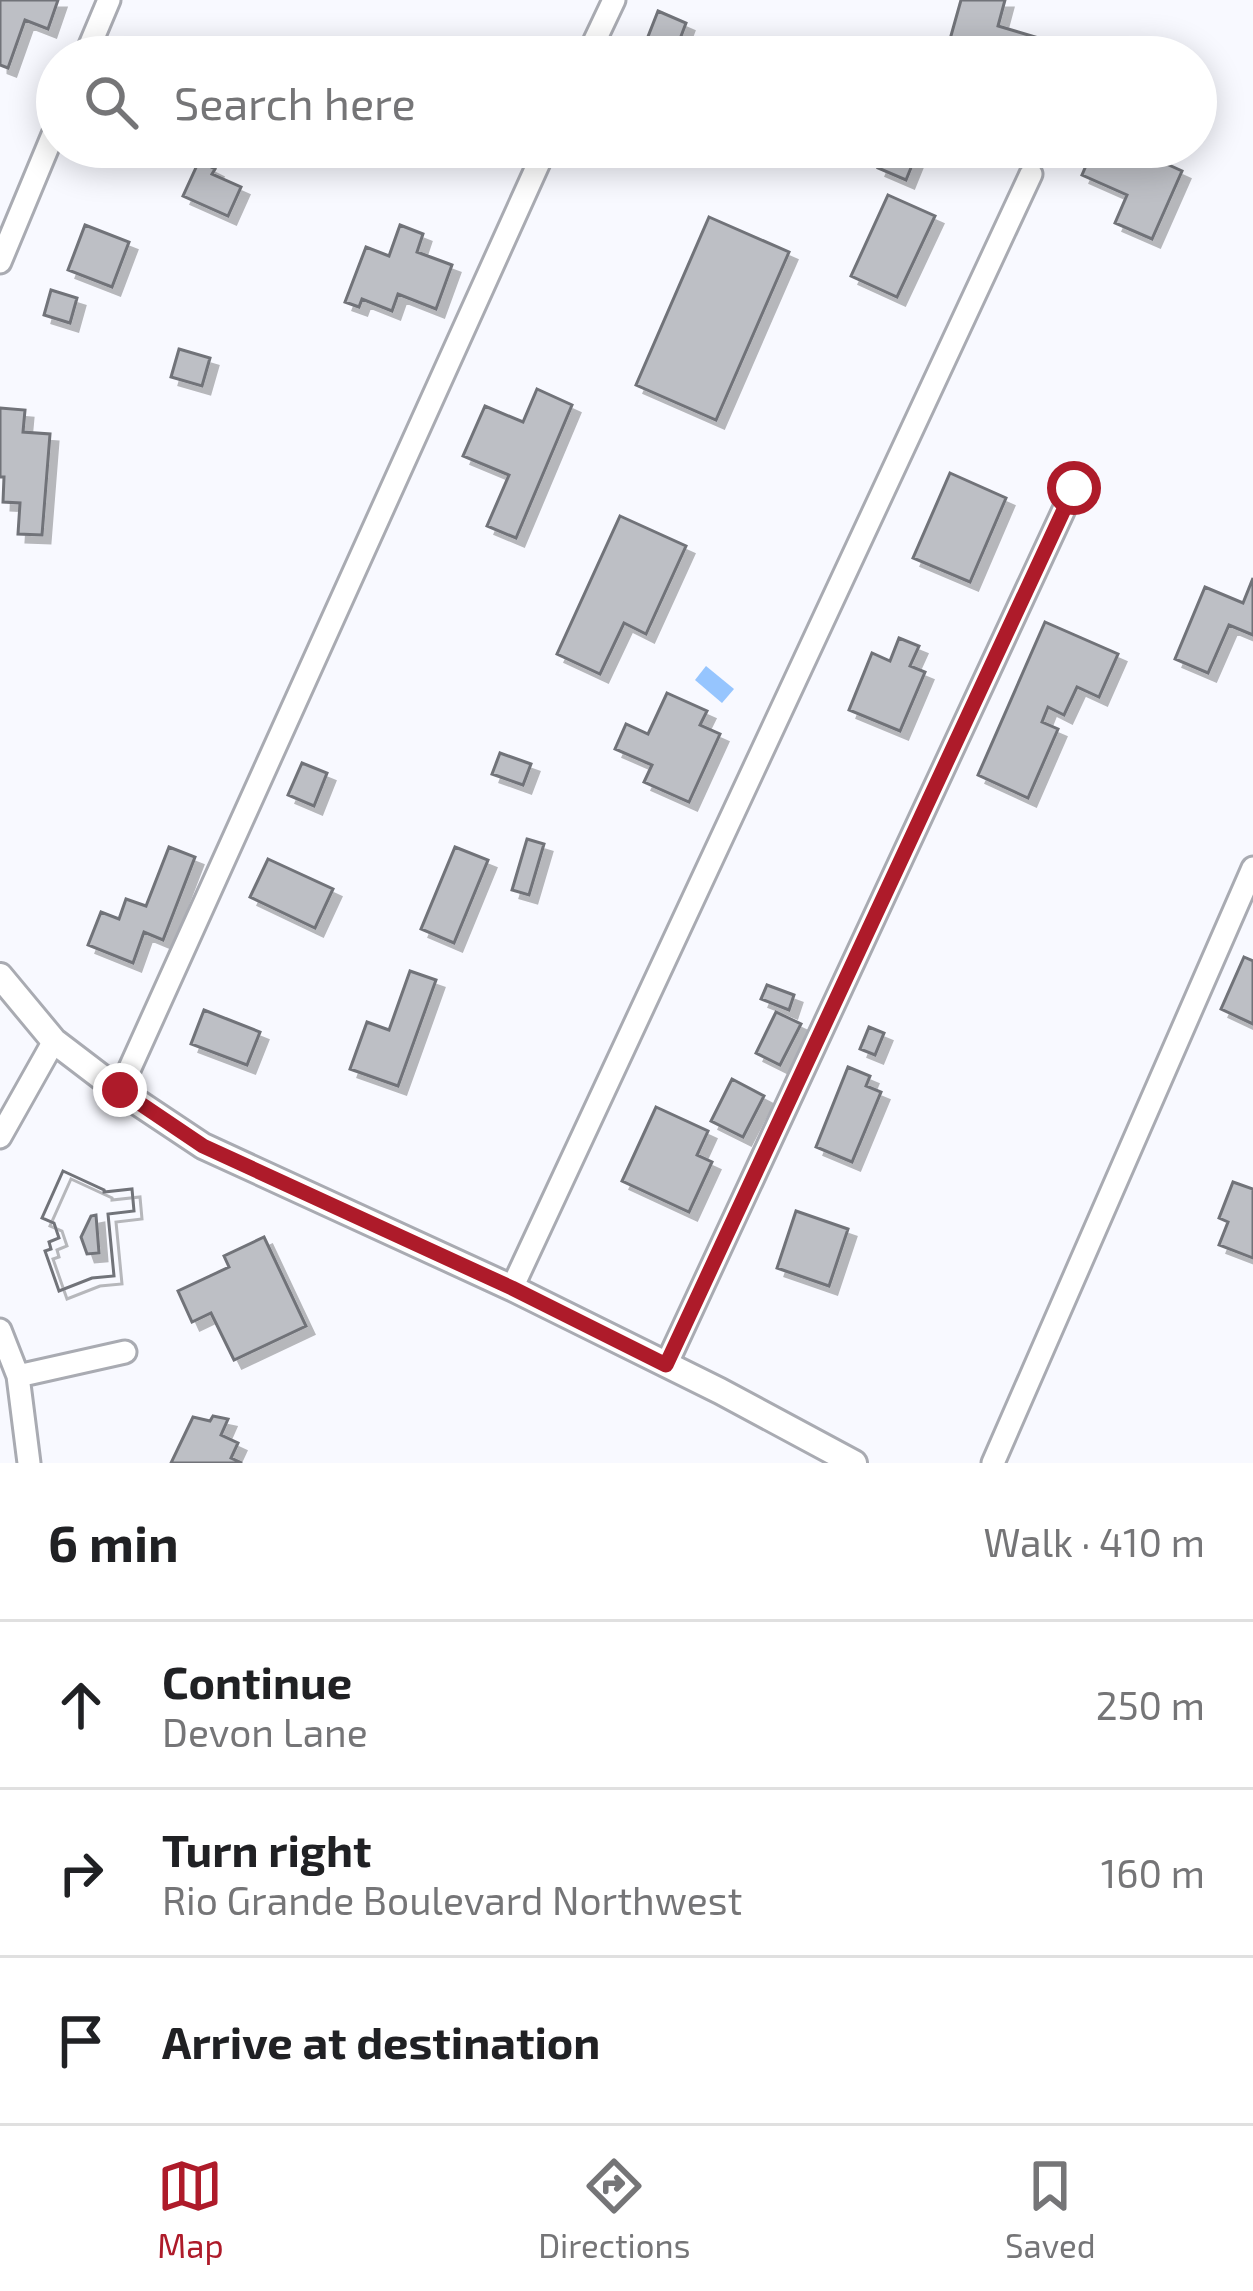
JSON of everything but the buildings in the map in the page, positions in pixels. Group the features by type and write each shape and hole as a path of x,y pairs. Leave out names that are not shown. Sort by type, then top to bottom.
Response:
{"street":[{"path":"94,36 109,0"},
{"path":"597,36 614,0"},
{"path":"0,262 39,168"},
{"path":"120,1090 537,168"},
{"path":"512,1288 1031,174"},
{"path":"666,1365 1074,488"},
{"path":"994,1463 1253,868"},
{"path":"0,976 54,1041 203,1146 512,1288 854,1463"},
{"path":"0,1137 54,1041"},
{"path":"0,1330 18,1376 29,1463"},
{"path":"18,1376 125,1352"}],"water":[{"path":"706,666 734,689 722,703 695,680"}],"route":[{"path":"120,1090 203,1146 512,1288 666,1365 1074,488"}]}
